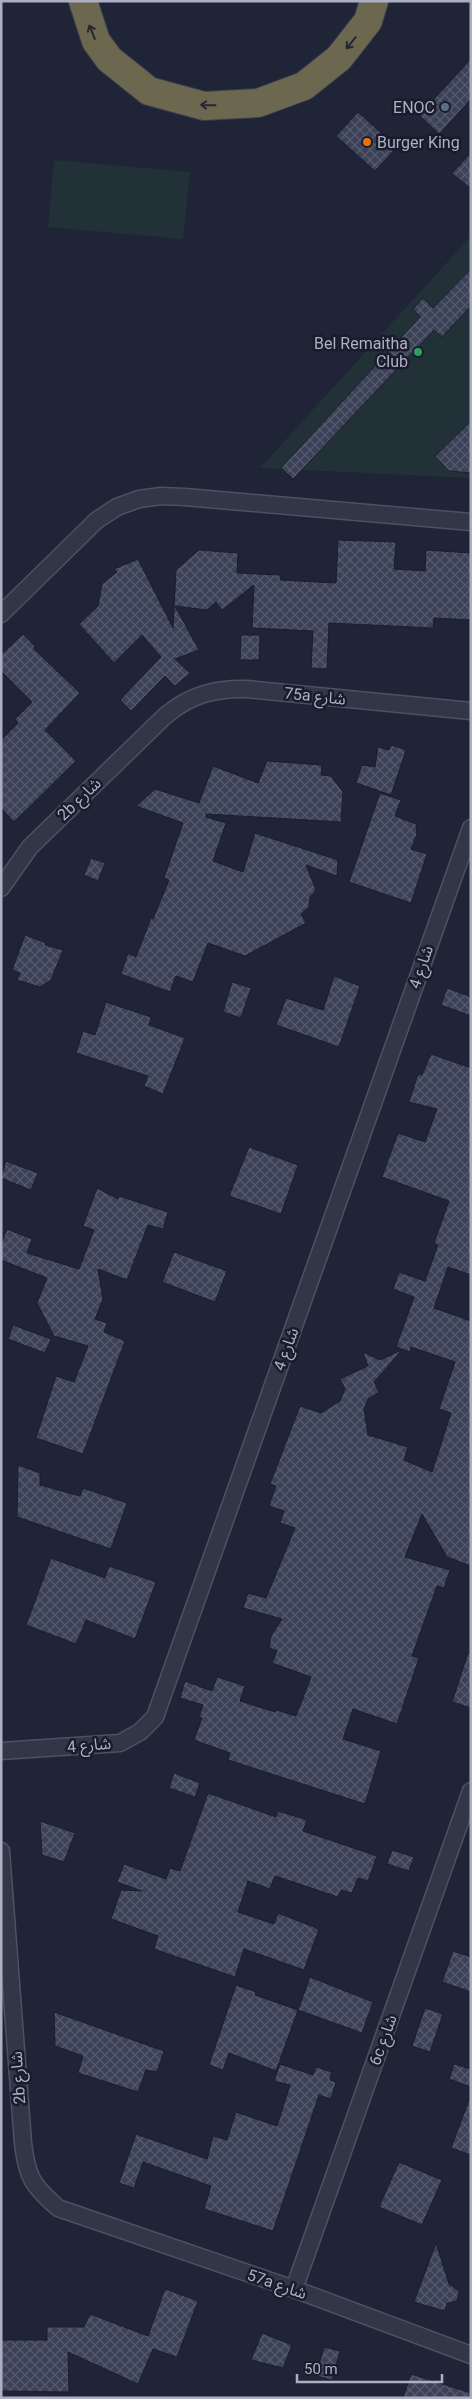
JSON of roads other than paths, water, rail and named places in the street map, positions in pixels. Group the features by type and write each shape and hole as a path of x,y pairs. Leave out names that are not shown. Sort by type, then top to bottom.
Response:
{"highway":[{"path":"83,1 96,41 108,59 149,91 204,106 258,103 304,86 339,58 368,21 374,1"}],"street":[{"path":"1,614 97,520 117,507 138,499 161,496 185,497 471,522"},
{"name":"75a شارع","path":"165,716 189,698 218,690 233,689 471,711"},
{"name":"2b شارع","path":"1,888 18,862 37,840 165,716"},
{"name":"شارع 4","path":"1,1751 120,1743 140,1732 155,1717 471,828"},
{"name":"6c شارع","path":"294,2289 471,1791"},
{"name":"2b شارع","path":"1,1851 26,2168 38,2191 58,2208 82,2216"},
{"name":"57a شارع","path":"82,2216 294,2289 471,2354"}],"place":[{"name":"ENOC","path":"445,107"},
{"name":"Burger King","path":"367,142"},
{"name":"Bel Remaitha Club","path":"418,352"}]}
